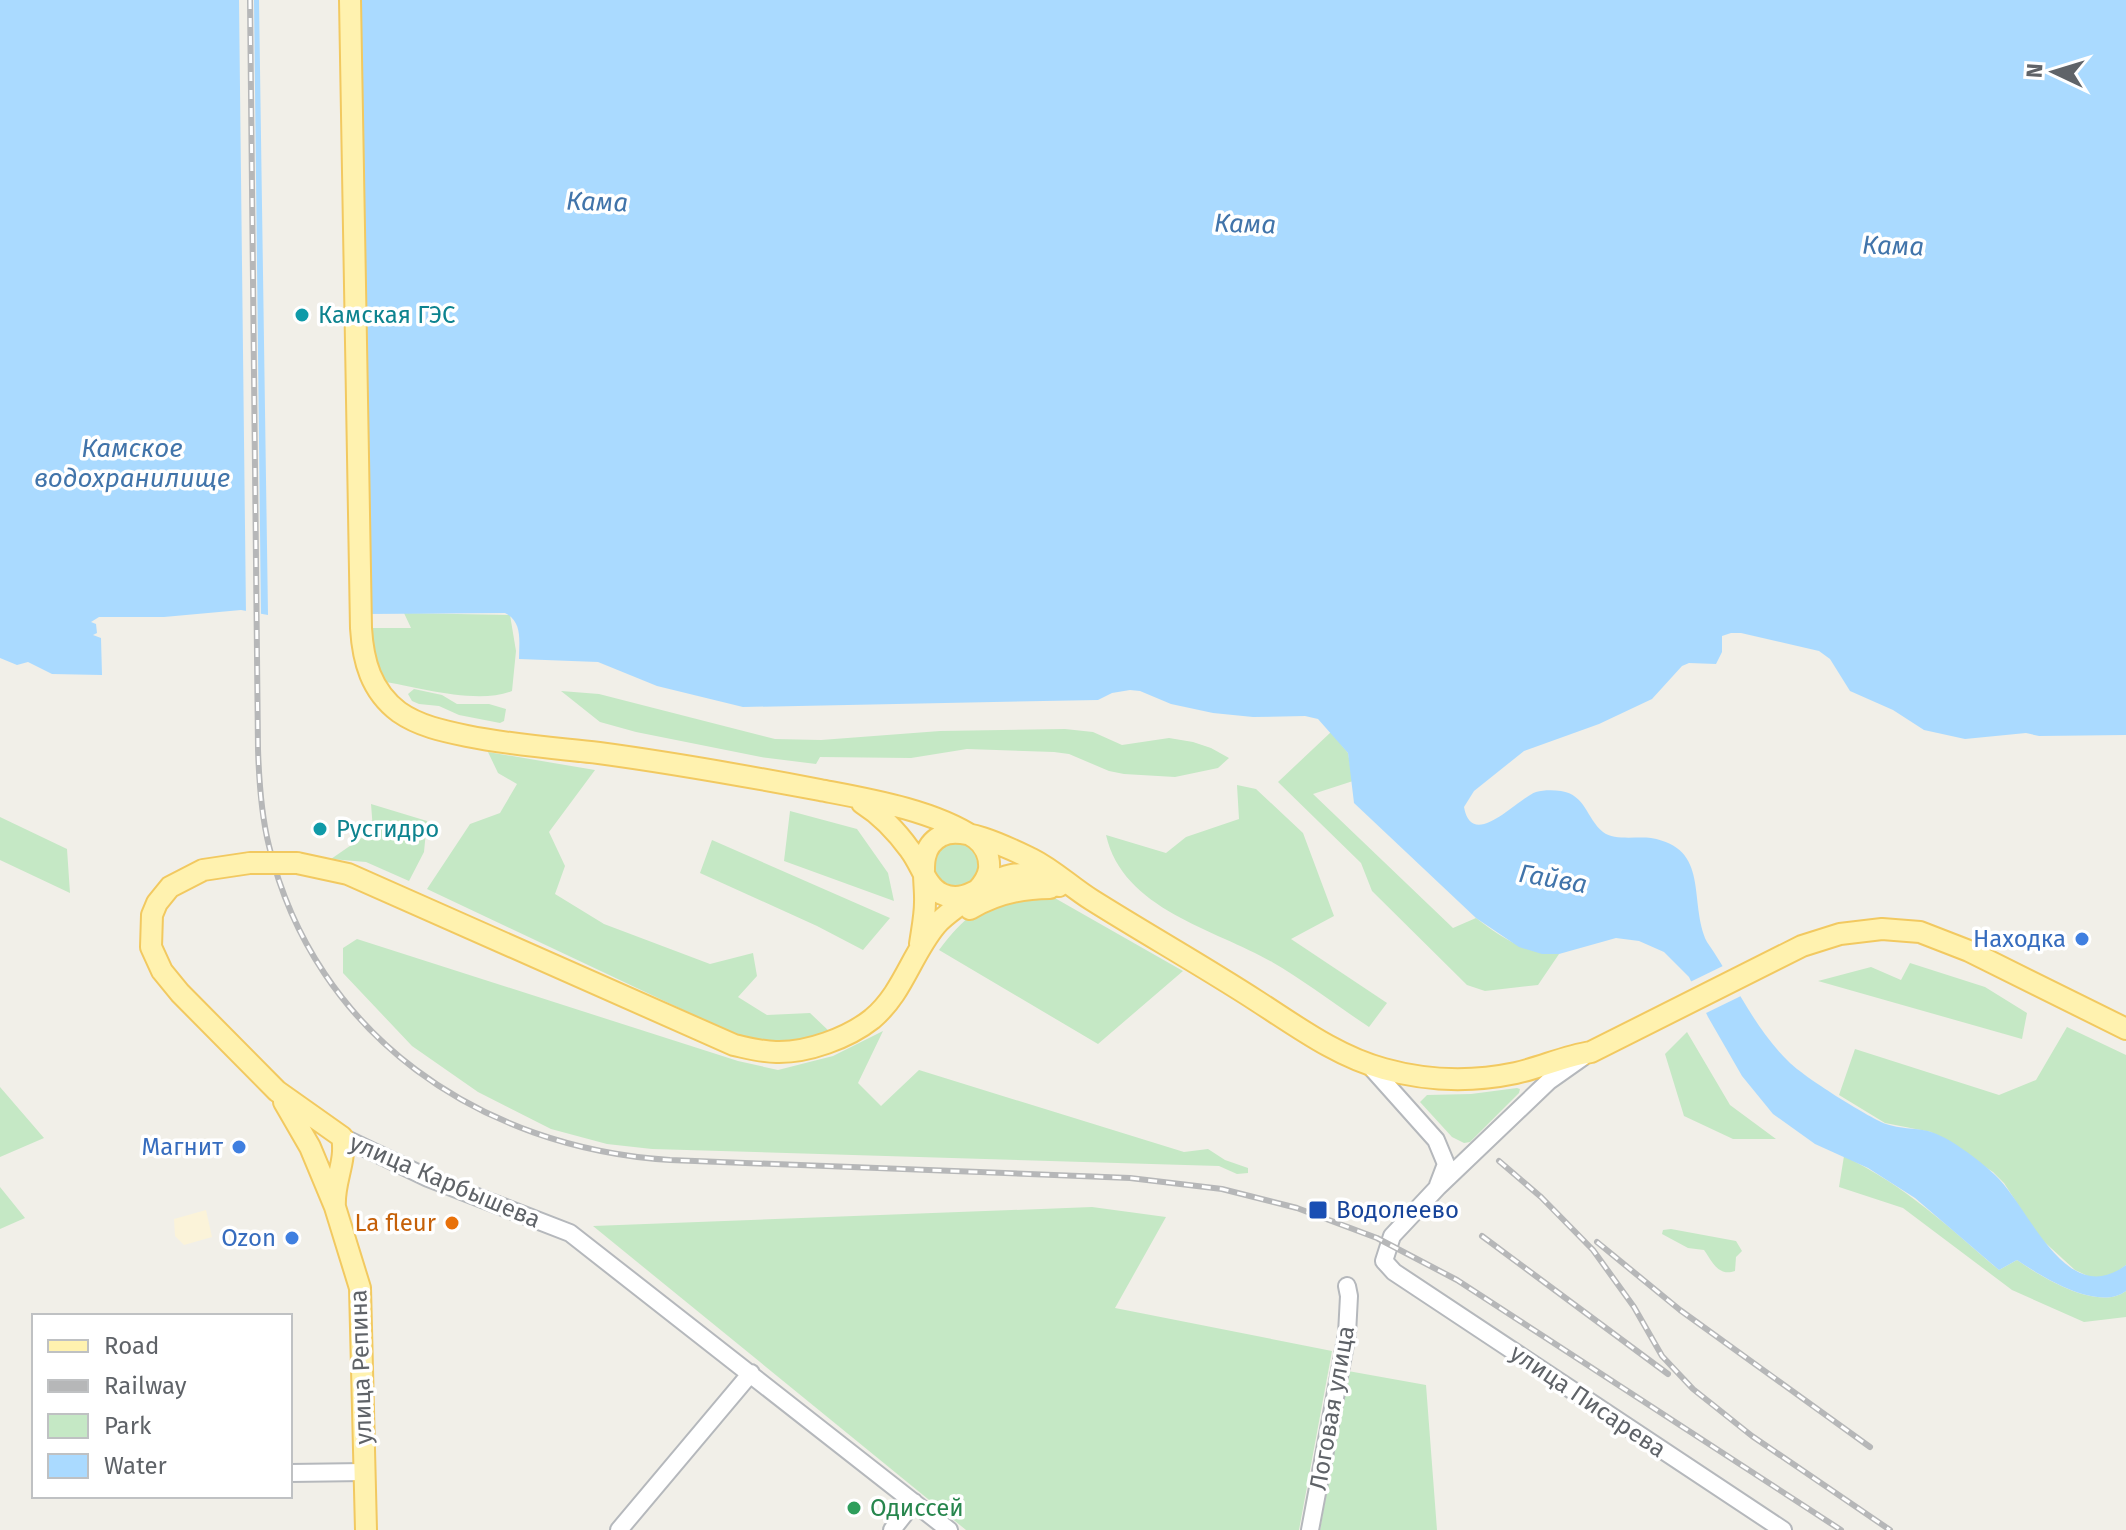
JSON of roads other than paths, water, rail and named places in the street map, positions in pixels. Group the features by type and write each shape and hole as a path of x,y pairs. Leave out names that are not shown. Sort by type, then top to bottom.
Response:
{"main road":[{"path":"350,0 362,651 367,672 385,700 397,710 429,727 507,743 612,755 746,776 848,795 924,815 1031,859 1088,898 1307,1033 1368,1064 1423,1077 1478,1078 1517,1072 1563,1057 1591,1052 1802,946 1840,934 1882,929 1920,932 1969,951 2126,1029"},
{"path":"848,795 884,820 924,869 932,887 943,895 964,897 998,879 1021,875 1043,880 1088,898"},
{"path":"924,869 926,851 933,841 949,833 967,834 981,844 989,860 987,877 976,891"},
{"name":"улица Карбышева","path":"342,1137 277,1091 162,971 151,947 150,925 157,903 175,882 203,870 250,863 297,863 348,874 734,1045 777,1052 837,1038 871,1020 898,991 919,947 943,917 976,891"},
{"name":"улица Карбышева","path":"919,947 925,905 924,869"},
{"path":"919,947 951,920 995,896 1033,888 1059,888 1088,898"},
{"name":"улица Репина","path":"277,1091 310,1147 335,1207 360,1288 366,1530"},
{"path":"310,1147 324,1126"},
{"path":"335,1207 335,1187 344,1147 342,1137"}],"street":[{"path":"1438,1187 1549,1081 1591,1052"},
{"path":"1368,1064 1436,1140 1446,1164 1438,1187"},
{"name":"улица Карбышева","path":"342,1137 428,1178 570,1233 949,1530"},
{"path":"341,1167 352,1158 368,1152"},
{"name":"улица Писарева","path":"1438,1187 1398,1228 1388,1243 1384,1261 1394,1272 1783,1530"},
{"name":"Логовая улица","path":"1310,1530 1347,1334 1347,1286"},
{"path":"619,1530 751,1373"},
{"path":"292,1473 365,1472"},
{"path":"892,1530 914,1502"}],"water":[{"name":"Камское водохранилище","path":"0,0 259,0 268,615 241,610 164,617 99,617 91,622 96,624 97,633 93,635 101,638 102,675 52,674 28,662 17,665 0,658"},
{"path":"360,0 2126,0 2126,735 2039,736 2026,733 1965,739 1924,730 1893,710 1850,691 1830,659 1819,651 1731,633 1722,636 1722,652 1716,664 1689,663 1682,666 1652,699 1599,724 1524,751 1474,791 1464,807 1469,820 1486,824 1536,792 1561,791 1576,797 1597,826 1608,835 1651,838 1670,844 1682,853 1690,865 1707,942 1755,1019 1789,1062 1821,1086 1877,1120 1891,1126 1936,1134 1963,1149 1994,1174 2050,1248 2067,1265 2085,1275 2104,1276 2126,1265 2126,1291 2114,1296 2086,1295 2055,1283 2017,1260 1999,1270 1915,1198 1868,1168 1815,1144 1773,1114 1742,1076 1689,977 1664,952 1639,941 1616,938 1559,954 1542,954 1519,947 1476,918 1354,803 1348,753 1318,719 1213,713 1171,704 1130,690 1112,693 1098,700 743,707 657,686 598,662 519,659 517,627 505,613 369,614"}],"railway":[{"path":"250,0 261,798 269,846 292,914 324,974 366,1026 416,1070 472,1105 534,1133 600,1151 670,1160 1130,1178 1222,1189 1297,1208 1377,1238 1457,1280 1841,1530"},
{"path":"1499,1161 1541,1197 1593,1250 1634,1307 1662,1356 1693,1389 1752,1436 1890,1530"},
{"path":"1482,1236 1668,1374"},
{"path":"1597,1242 1680,1310 1870,1447"}],"place":[{"name":"Камская ГЭС","path":"302,315"},
{"name":"Русгидро","path":"320,829"},
{"name":"Находка","path":"2082,939"},
{"name":"Магнит","path":"239,1147"},
{"name":"Водолеево","path":"1318,1210"},
{"name":"La fleur","path":"452,1223"},
{"name":"Ozon","path":"292,1238"},
{"name":"Одиссей","path":"854,1508"}],"water label":[{"name":"Кама","path":"597,202"},
{"name":"Кама","path":"1245,224"},
{"name":"Кама","path":"1893,246"},
{"name":"Гайва","path":"1553,879"}]}
